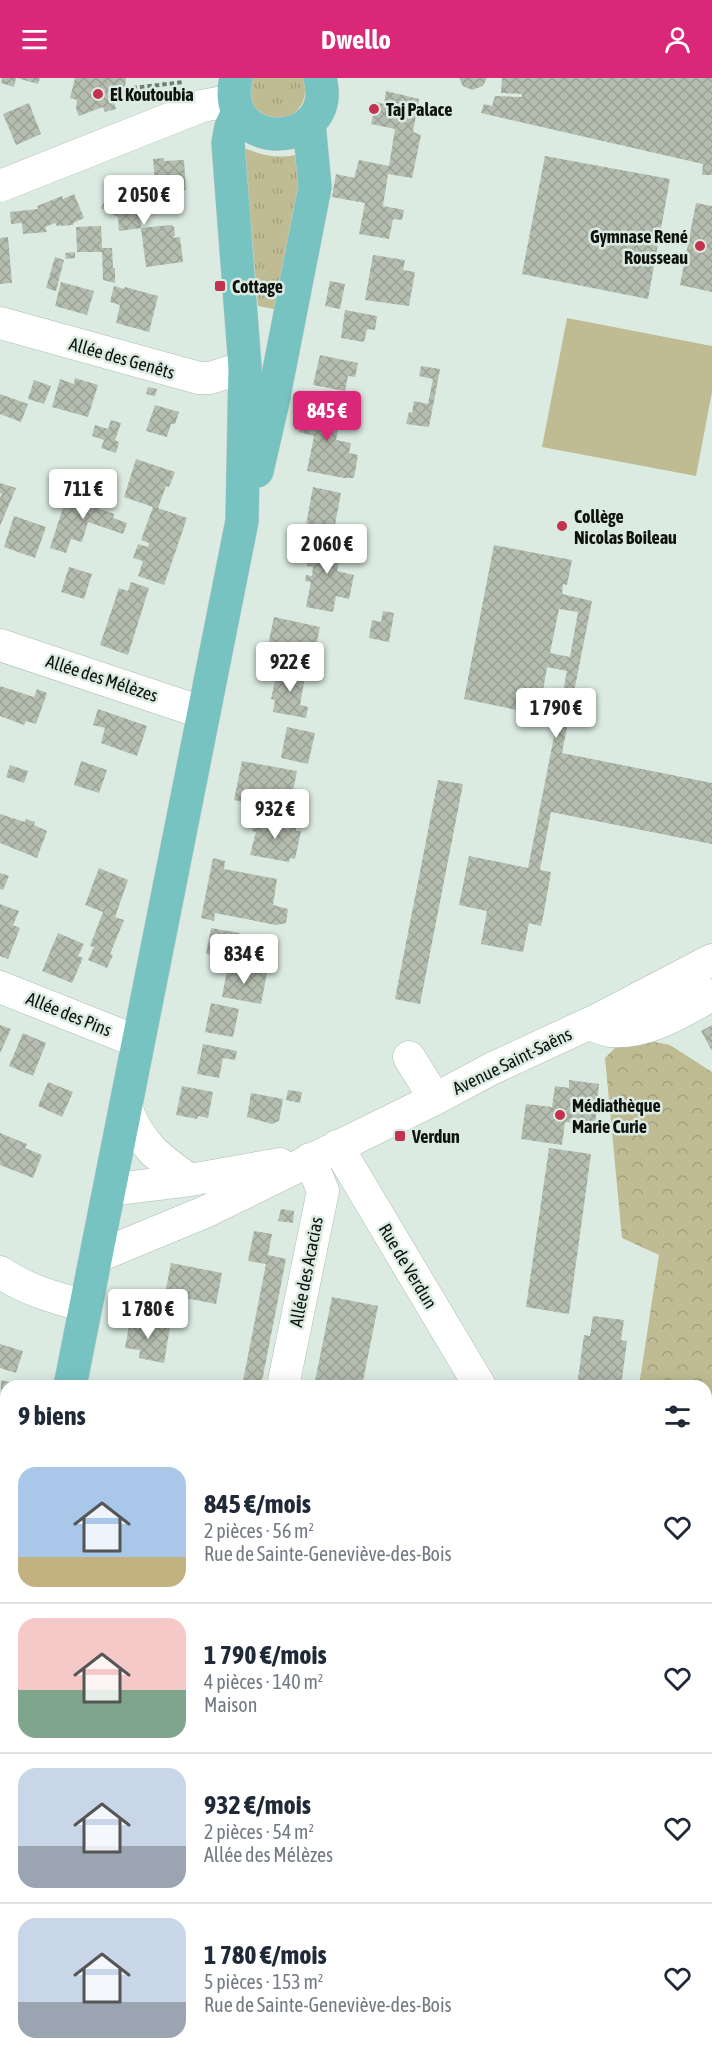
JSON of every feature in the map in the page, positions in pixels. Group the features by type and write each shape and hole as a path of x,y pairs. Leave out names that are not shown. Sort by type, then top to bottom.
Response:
{"main road":[{"path":"236,96 247,122 258,130 285,135 309,123 317,112 321,99 320,78"},
{"path":"236,96 228,143 245,367 242,521"},
{"path":"71,1380 242,521 253,489 272,406 315,187 309,123"}],"street":[{"path":"0,186 202,106 236,96"},
{"name":"Allée des Genêts","path":"0,323 189,376 210,378 245,367"},
{"name":"Allée des Mélèzes","path":"0,645 204,713"},
{"name":"Avenue Saint-Saëns","path":"96,1257 205,1212 491,1069 589,1024 712,960"},
{"name":"Allée des Pins","path":"0,987 138,1042"},
{"path":"589,1024 610,1031 638,1029 670,1018 712,995"},
{"path":"409,1057 435,1099"},
{"path":"126,1107 132,1125 157,1157 190,1179"},
{"name":"Avenue Saint-Saëns","path":"109,1190 190,1179 324,1152"},
{"name":"Allée des Acacias","path":"284,1380 323,1191 324,1152"},
{"name":"Rue de Verdun","path":"324,1152 476,1380"},
{"path":"0,1272 41,1294 86,1306"}],"path":[{"path":"125,89 174,82"}],"green space":[{"path":"252,78 304,78 306,88 302,103 296,112 288,117 269,117 261,113 254,107 250,97"},
{"path":"244,148 269,156 295,155 301,191 274,309 258,306"},
{"path":"567,318 712,346 712,392 696,476 542,447"},
{"path":"627,1036 670,1045 712,1072 712,1380 640,1380 659,1255 622,1238 605,1058"}],"building":[{"path":"2,78 16,78 14,87 1,83"},
{"path":"17,78 40,78 38,84"},
{"name":"El Koutoubia","path":"75,78 126,78 124,100 113,99 116,109 105,112 103,107 79,116 76,109 77,100 70,98"},
{"path":"459,78 487,78 483,86 472,90 463,86"},
{"path":"502,78 712,78 712,175 702,175 703,164 481,113 484,104 492,106 495,96 522,97 522,94 501,93"},
{"path":"386,91 419,99 413,132 421,135 412,178 388,174 383,206 404,210 402,220 393,219 389,239 359,234 365,203 332,197 336,174 354,178 359,160 389,166 395,129 371,124 376,102 384,104"},
{"path":"29,103 41,134 16,145 3,114"},
{"path":"545,156 670,179 648,299 522,274"},
{"path":"164,158 164,161 184,160 186,190 156,193 153,159"},
{"path":"127,181 140,188 136,197 146,202 140,215 141,228 119,231 118,217 101,208 113,184 122,189"},
{"path":"74,194 84,218 73,225 57,226 55,223 45,227 47,232 23,234 22,223 11,224 10,212 38,209 37,206"},
{"name":"Gymnase René Rousseau","path":"696,203 712,206 712,292 680,285"},
{"path":"171,225 174,227 173,238 180,237 183,262 146,267 141,228"},
{"path":"101,226 102,248 112,248 115,283 103,280 102,252 77,252 76,227"},
{"path":"8,237 12,283 0,284 0,238"},
{"path":"75,252 75,258 66,259 65,253"},
{"path":"373,255 405,260 403,270 415,272 409,306 365,300"},
{"path":"55,257 64,260 56,291 46,288"},
{"path":"330,281 345,284 340,309 325,306"},
{"path":"61,282 94,291 87,315 55,306"},
{"path":"114,286 158,296 149,332 116,323 120,305 110,302"},
{"path":"345,310 377,316 375,330 367,329 364,342 341,338"},
{"path":"320,355 358,363 355,377 348,376 345,391 313,385"},
{"path":"421,366 440,369 429,427 406,424 409,412 412,413 414,401 428,404 433,379 419,376"},
{"path":"75,378 98,385 88,417 52,407 60,379 74,384"},
{"path":"34,380 51,386 44,404 28,399"},
{"path":"148,387 157,389 155,396 146,394"},
{"path":"0,394 28,404 21,422 0,414"},
{"path":"305,402 342,409 336,440 351,443 349,453 358,455 354,478 307,471 314,436 299,432"},
{"path":"155,405 179,412 175,424 171,424 167,437 146,431"},
{"path":"111,420 121,423 115,440 119,442 116,453 101,448 104,440 92,436 95,425 108,429"},
{"path":"136,459 175,472 169,487 166,486 158,508 187,518 164,585 138,576 143,561 133,558 138,544 148,547 149,543 141,540 153,507 124,497"},
{"path":"0,483 16,488 0,526 2,494"},
{"path":"88,485 100,489 94,507 114,514 113,518 127,523 123,534 88,522 82,542 71,539 66,553 50,548 66,498 82,503"},
{"path":"313,487 341,493 334,530 306,525"},
{"path":"14,516 46,527 35,558 4,547"},
{"path":"324,536 343,540 337,571 354,575 349,599 336,596 333,612 306,607 311,582 305,581 306,575 312,576 313,567 307,566 312,539 323,541"},
{"path":"494,545 572,560 567,585 563,584 562,594 592,601 562,753 712,783 712,844 551,812 540,870 551,872 541,926 529,923 523,952 481,944 487,911 459,905 469,856 528,868 567,671 547,667 543,690 546,690 541,715 464,699","holes":["559,609 578,612 570,657 550,653"]},
{"path":"69,567 92,574 84,599 61,592"},
{"path":"131,582 149,588 128,655 100,645 119,588 128,591"},
{"path":"383,611 394,613 389,642 369,638 372,620 381,622"},
{"path":"274,617 320,627 312,664 266,655"},
{"path":"281,666 306,671 300,705 308,707 306,718 273,712 275,700 271,699"},
{"path":"0,686 34,697 37,689 47,693 36,724 26,721 24,725 0,716"},
{"path":"98,709 147,726 137,756 101,743 105,728 93,725"},
{"path":"287,727 315,733 308,764 281,758"},
{"path":"81,761 107,770 99,793 74,785"},
{"path":"242,761 297,771 289,811 234,800"},
{"path":"10,765 28,771 24,783 6,777"},
{"path":"438,780 463,784 420,1004 395,999"},
{"path":"0,814 25,822 26,819 35,822 34,825 47,831 37,858 0,843"},
{"path":"254,818 296,826 296,831 301,831 295,859 290,858 289,862 250,855 256,832 252,831"},
{"path":"213,858 225,861 224,869 277,879 273,905 288,909 286,923 276,925 215,913 214,921 201,918"},
{"path":"99,868 128,880 115,917 124,920 110,954 113,955 107,968 88,960 94,947 90,946 103,912 85,905"},
{"path":"0,873 9,876 3,890 0,889"},
{"path":"0,904 19,911 13,925 20,928 8,959 0,956"},
{"path":"211,928 240,933 235,960 206,954"},
{"path":"58,933 84,944 78,956 83,958 72,983 42,971"},
{"path":"228,965 267,973 261,1004 222,997"},
{"path":"211,1003 239,1009 233,1037 205,1032"},
{"path":"0,1025 11,1029 0,1053"},
{"path":"712,1025 712,1051 701,1031"},
{"path":"23,1033 46,1043 33,1076 9,1066"},
{"path":"203,1044 237,1051 235,1060 223,1058 219,1078 197,1074"},
{"name":"Médiathèque Marie Curie","path":"569,1080 599,1084 595,1126 565,1122 562,1145 521,1139 526,1104 552,1107 555,1086 569,1088"},
{"path":"48,1082 73,1092 62,1117 38,1106"},
{"path":"182,1086 213,1092 208,1118 198,1116 197,1119 176,1115"},
{"path":"288,1090 302,1092 300,1103 286,1100"},
{"path":"251,1093 283,1099 279,1121 272,1124 247,1117"},
{"path":"0,1133 27,1144 25,1148 42,1155 33,1178 0,1165"},
{"path":"549,1148 591,1154 569,1314 526,1307"},
{"path":"281,1209 294,1211 293,1223 278,1221"},
{"path":"254,1231 272,1234 268,1255 286,1259 262,1380 243,1380 266,1264 248,1261"},
{"path":"171,1263 222,1273 216,1304 165,1294"},
{"path":"332,1297 378,1306 363,1380 315,1380"},
{"path":"593,1316 624,1320 621,1340 627,1341 622,1380 578,1380 584,1335 590,1336"},
{"path":"130,1320 170,1327 164,1363 139,1358 140,1350 125,1348"},
{"path":"0,1344 23,1351 16,1373 0,1368"}],"place":[{"name":"El Koutoubia","path":"98,94"},
{"name":"Taj Palace","path":"374,109"},
{"name":"Gymnase René Rousseau","path":"700,246"},
{"name":"Cottage","path":"220,286"},
{"name":"Collège Nicolas Boileau","path":"562,526"},
{"name":"Médiathèque Marie Curie","path":"560,1115"},
{"name":"Verdun","path":"400,1136"}]}
